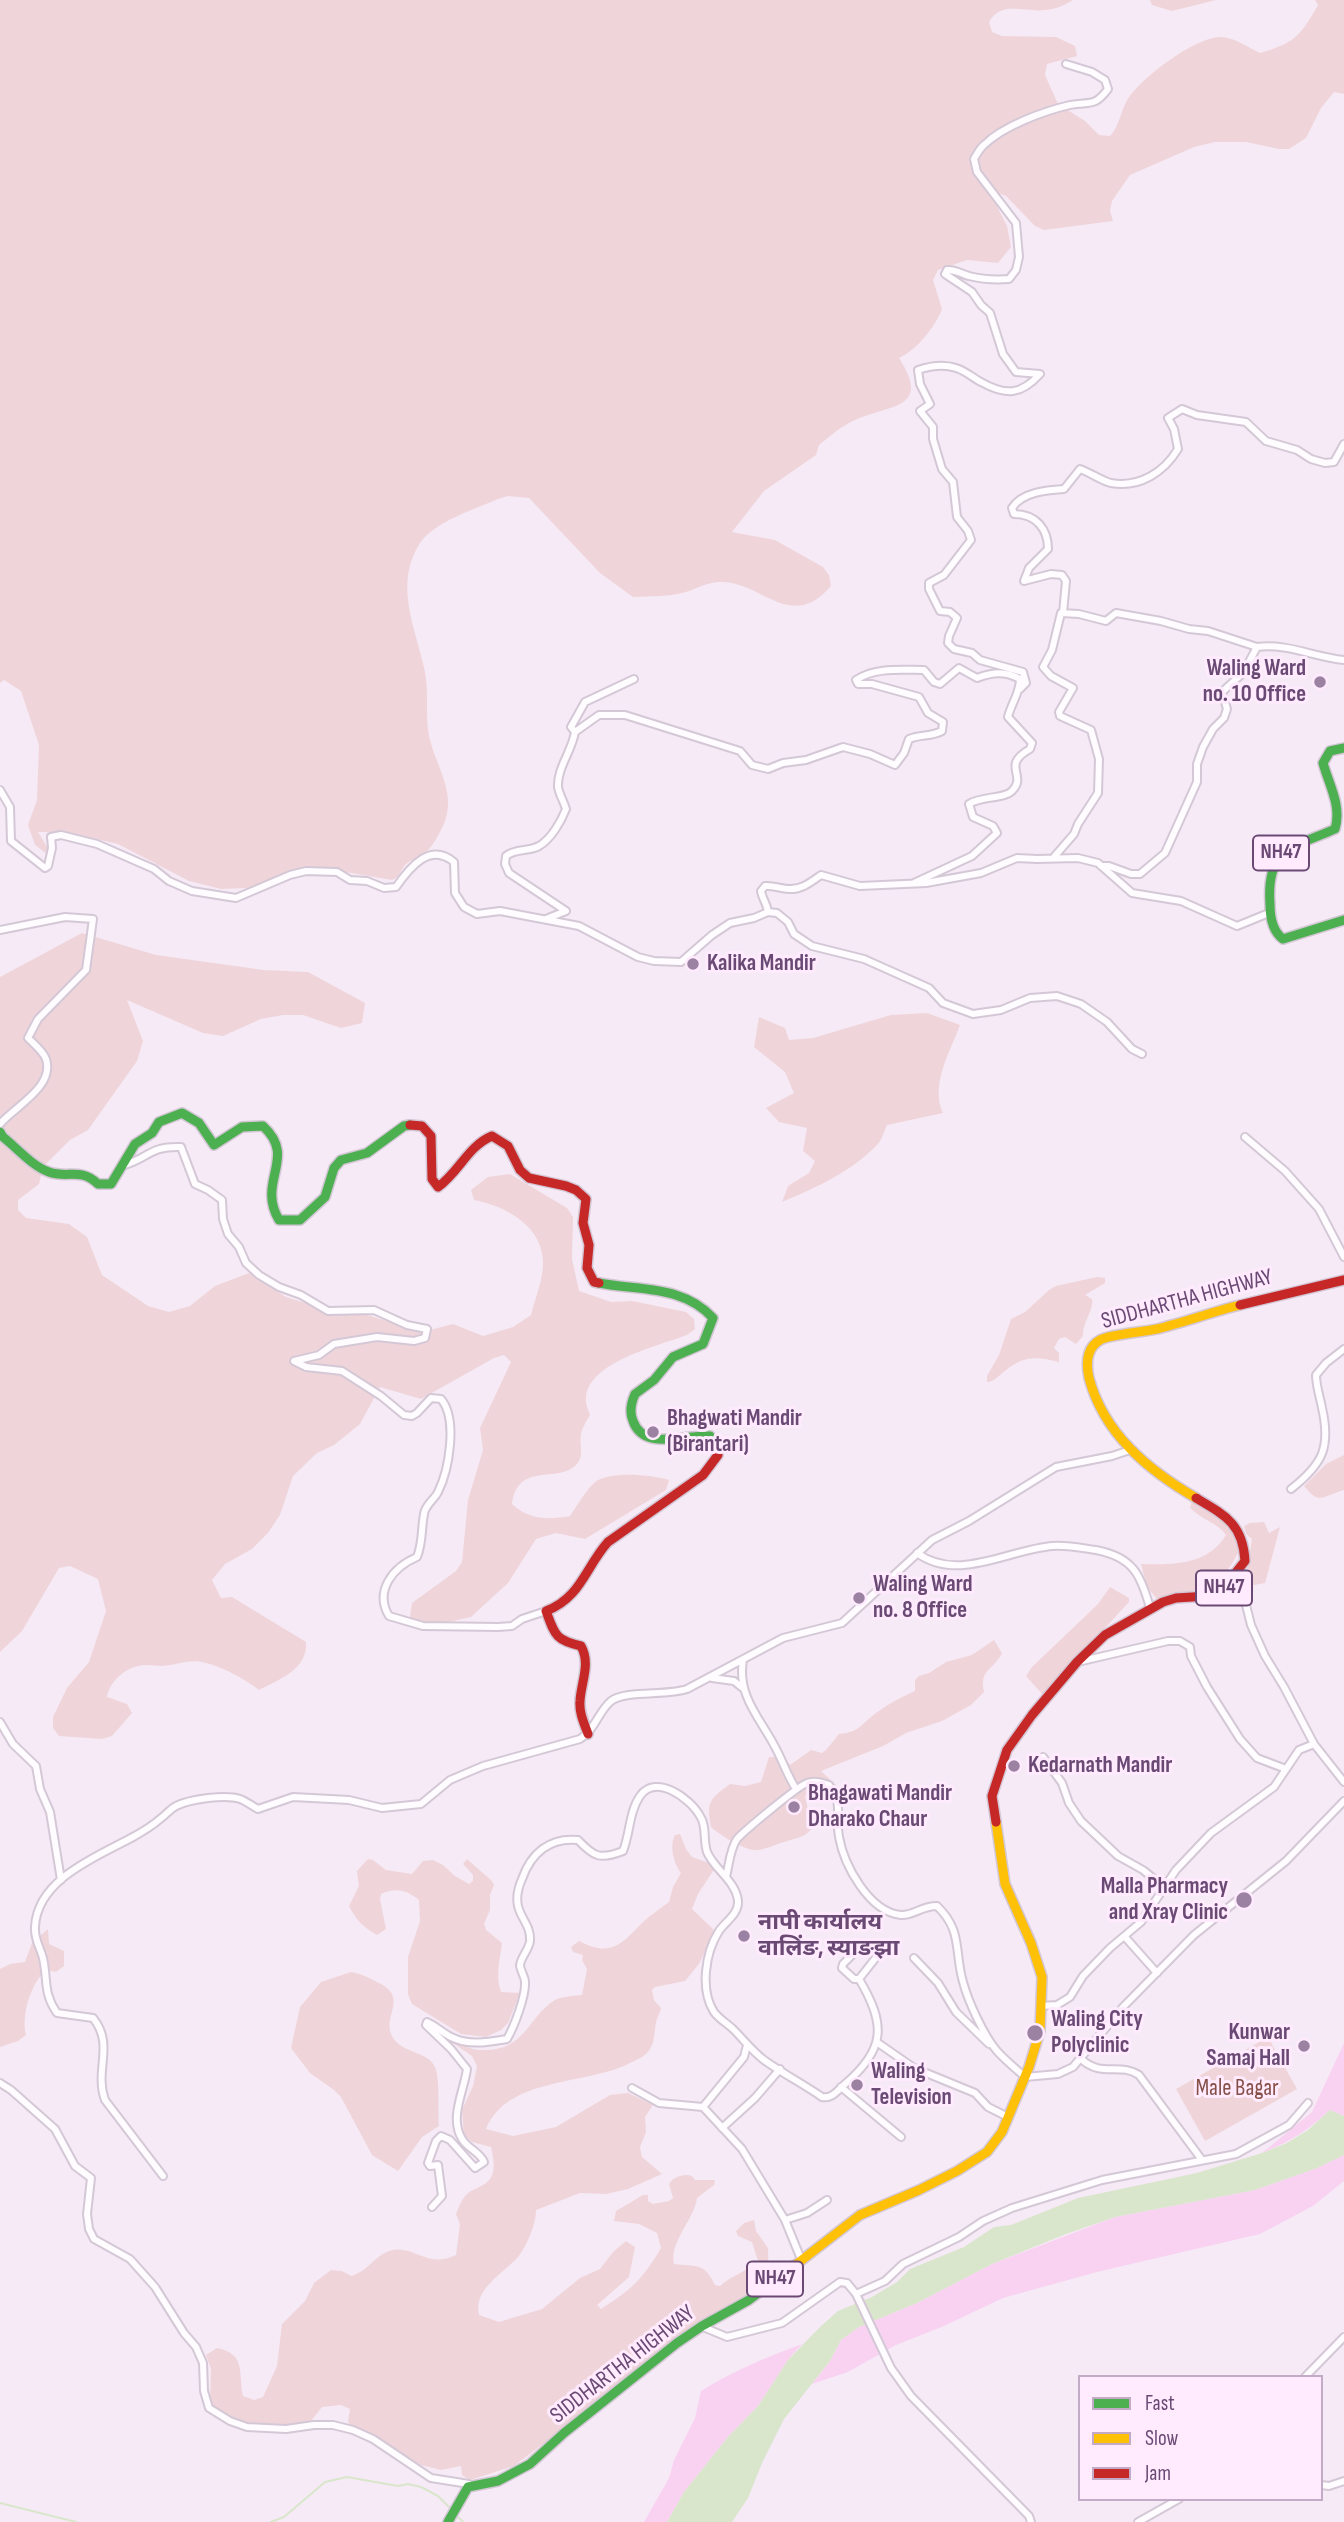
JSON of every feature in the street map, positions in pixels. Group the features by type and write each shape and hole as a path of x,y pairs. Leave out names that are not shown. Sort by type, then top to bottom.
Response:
{"main road":[{"name":"NH47","path":"1344,748 1330,751 1323,763 1339,801 1342,818 1340,823 1335,829 1281,853 1269,874 1271,912 1276,932 1282,939 1290,940 1309,929 1344,920"},
{"path":"0,1132 47,1171 71,1171 94,1179 98,1184 111,1184 125,1165 135,1144 152,1133 159,1122 182,1113 199,1123 214,1145 242,1127 263,1126 276,1139 278,1155 270,1190 272,1212 279,1220 293,1222 300,1220 325,1197 334,1168 341,1160 367,1153 404,1126 422,1126 431,1136 432,1179 438,1187 450,1180 480,1140 492,1136 508,1146 520,1170 529,1178 566,1186 586,1199 583,1223 589,1245 587,1268 594,1282 673,1292 706,1307 713,1318 703,1344 669,1360 654,1381 634,1396 630,1415 637,1430 651,1438 661,1440 688,1435 710,1436 717,1446 715,1460 700,1479 608,1542 596,1555 583,1583 554,1608 546,1611 554,1632 563,1642 581,1646 584,1650 586,1659 580,1703 588,1734"},
{"name":"SIDDHARTHA HIGHWAY","path":"471,2486 498,2481 530,2465 564,2433 702,2326 749,2300 860,2215 919,2190 987,2152 1002,2132 1025,2077 1040,2031 1042,1977 1031,1943 1005,1884 992,1796 1007,1750 1031,1715 1077,1662 1105,1635 1163,1602 1176,1598 1208,1596 1221,1591 1245,1561 1244,1546 1226,1514 1162,1478 1130,1450 1094,1397 1086,1366 1088,1351 1101,1340 1160,1328 1224,1309 1344,1280"},
{"path":"448,2522 471,2486"}],"street":[{"path":"914,883 972,856 997,832 993,826 973,817 969,804 988,797 1006,795 1014,790 1017,781 1014,763 1018,755 1030,749 1032,743 1008,717 1010,707 1026,683 1023,672 980,660 972,653 954,649 948,643 957,618 950,612 940,611 929,589 929,583 944,575 971,540 968,531 957,517 953,482 942,469 933,439 933,427 920,411 930,404 920,384 918,370 930,366 956,368 982,383 1004,391 1018,391 1030,386 1040,374 1016,372 1003,354 990,313 972,292 945,274 947,270 953,269 969,276 999,280 1009,279 1016,271 1019,257 1016,223 977,172 974,159 984,145 1015,124 1072,105 1090,105 1101,99 1108,89 1105,80 1092,72 1066,64"},
{"path":"1054,857 1074,834 1077,824 1098,793 1100,780 1097,747 1091,730 1060,716 1059,712 1073,688 1051,677 1042,667 1052,650 1063,613 1066,580 1062,575 1051,574 1024,582 1029,568 1048,549 1048,535 1038,522 1024,514 1014,514 1012,508 1015,503 1039,491 1064,489 1080,468 1110,483 1139,481 1159,473 1178,449 1174,429 1168,418 1182,410 1197,415 1245,422 1266,441 1297,450 1311,459 1325,463 1334,461 1344,444"},
{"path":"1063,613 1106,621 1116,613 1208,631 1257,647 1271,645 1344,660"},
{"path":"768,912 767,904 761,896 765,886 775,885 788,890 802,887 821,875 860,886 914,883 981,873 1017,858 1054,857 1078,858 1131,874 1140,874 1165,853 1197,782 1197,764 1203,747 1213,729 1224,718 1227,709 1222,692 1244,673 1257,647"},
{"path":"545,920 566,911 509,873 505,864 506,856 512,851 538,847 561,822 566,809 558,788 563,765 575,732 599,715 625,715 740,751 752,765 768,769 843,747 870,754 895,765 904,753 909,739 933,736 942,731 943,722 928,713 919,698 872,684 858,684 856,680 862,676 880,672 924,670 934,682 940,684 959,668 977,678 989,674 1010,674 1020,680 1020,689"},
{"path":"575,732 571,727 584,702 634,679"},
{"path":"0,790 10,807 11,841 45,868 48,866 52,848 51,837 61,835 96,844 131,858 160,872 169,881 192,891 236,898 306,871 337,872 350,880 367,881 384,888 396,887 417,861 431,854 447,857 454,862 455,893 464,907 477,914 500,911 579,926 638,957 654,961 681,962 730,923 768,912 777,913 788,922 794,934 812,946 864,959 929,988 943,1003 973,1014 1002,1010 1030,998 1056,996 1081,1004 1107,1022 1132,1049 1142,1054"},
{"path":"1101,866 1132,893 1181,901 1237,926 1271,912"},
{"path":"0,930 65,917 93,919 86,970 38,1019 28,1038 45,1056 47,1069 44,1077 31,1096 0,1124"},
{"path":"1245,1137 1285,1171 1319,1209 1344,1257"},
{"path":"125,1165 153,1149 181,1147 195,1184 208,1189 222,1200 223,1219 228,1234 239,1247 246,1262 259,1275 328,1311 374,1310 408,1325 427,1329 425,1338 414,1341 377,1337 334,1344 319,1355 293,1361 306,1367 342,1371 404,1415 412,1416 417,1413 431,1398 441,1399 447,1405 451,1427 448,1468 433,1501 426,1506 423,1543 417,1557 393,1574 384,1588 384,1607 389,1616 423,1626 498,1627 512,1626 522,1619 546,1611"},
{"path":"1291,1489 1313,1471 1326,1441 1326,1424 1316,1375 1344,1349"},
{"path":"163,2176 105,2100 100,2088 105,2050 102,2030 93,2018 57,2014 47,1999 42,1954 36,1942 35,1925 39,1910 51,1889 80,1865 135,1836 174,1807 187,1802 238,1798 258,1809 293,1797 349,1800 382,1808 421,1804 450,1780 483,1766 569,1744 588,1734 609,1703 618,1697 629,1694 673,1694 710,1678 783,1639 842,1623 932,1540 969,1521 1056,1467 1130,1450"},
{"path":"917,1553 929,1562 961,1566 1052,1546 1105,1552 1128,1561 1143,1583 1150,1609"},
{"path":"1238,1573 1251,1625 1265,1656 1314,1744 1344,1782"},
{"path":"1077,1662 1168,1641 1185,1643 1190,1647 1191,1656 1206,1687 1240,1739 1257,1758 1286,1769"},
{"path":"743,1660 741,1671 745,1691 755,1716 774,1745 796,1789"},
{"path":"710,1678 734,1681 745,1691"},
{"path":"0,1722 13,1744 36,1766 40,1789 50,1812 61,1880"},
{"path":"1041,2006 1064,2002 1083,1976 1141,1922 1164,1886 1211,1833 1274,1787 1299,1750 1314,1744"},
{"path":"1043,1757 1062,1783 1069,1803 1081,1821 1118,1856 1164,1886"},
{"path":"726,1877 737,1840 796,1789 808,1782 829,1785 838,1798 838,1834 842,1848 865,1893 886,1910 899,1915 937,1906 950,1918 963,1982 982,2027 996,2050"},
{"path":"432,2207 442,2196 438,2165 430,2166 429,2163 436,2141 441,2136 450,2140 475,2168 484,2162 482,2156 469,2148 459,2134 458,2108 467,2069 426,2025 427,2022 454,2039 466,2042 507,2039 522,1997 525,1982 520,1965 530,1942 528,1925 520,1912 517,1897 525,1869 536,1853 564,1838 578,1839 591,1854 605,1856 623,1851 640,1795 649,1788 659,1787 677,1793 692,1805 702,1818 706,1849 726,1877 738,1902 737,1909 710,1948 705,1985 713,2011 747,2045 765,2061 827,2098 859,2072 878,2043 875,2010 859,1979"},
{"path":"914,1958 939,1983 956,2012 1025,2077 1058,2074 1073,2067 1081,2059 1124,2006 1194,1935 1286,1861 1344,1802"},
{"path":"1125,1937 1157,1973"},
{"path":"864,1943 877,1951 878,1955 859,1979 854,1979 843,1971 843,1964 864,1943"},
{"path":"878,2043 914,2068 975,2093 988,2107 1009,2117"},
{"path":"703,2107 744,2057 747,2045"},
{"path":"1081,2059 1092,2068 1111,2071 1127,2068 1139,2074 1202,2160"},
{"path":"722,2128 755,2098 780,2069"},
{"path":"0,2083 55,2129 75,2166 91,2178 86,2214 94,2239 130,2259 155,2287 196,2347 204,2363 204,2391 209,2408 230,2421 247,2427 286,2428 314,2424 354,2430 373,2439 431,2478 471,2486"},
{"path":"841,2087 901,2137"},
{"path":"632,2088 659,2103 703,2107 742,2148 785,2220 801,2259"},
{"path":"854,2291 885,2281 903,2264 1012,2208 1102,2180 1236,2154 1289,2124 1308,2103"},
{"path":"785,2220 807,2213 827,2200"},
{"path":"702,2326 726,2337 782,2323 840,2281 854,2291 891,2368 911,2396 1029,2516 1031,2522"},
{"path":"1307,2375 1344,2337"},
{"path":"1323,2486 1344,2481"},
{"path":"1138,2522 1176,2501"}],"green space":[{"path":"0,0 1073,0 1050,9 1007,9 994,15 989,22 992,32 1002,36 1056,37 1075,46 1077,56 1047,64 1045,75 1058,104 1085,121 1099,135 1110,136 1126,102 1136,88 1183,51 1208,39 1224,37 1260,53 1289,42 1301,32 1318,5 1315,0 1344,0 1344,94 1334,92 1321,108 1306,138 1289,149 1246,142 1215,142 1194,147 1130,175 1112,201 1110,211 1113,221 1044,230 1035,226 1006,196 988,189 1007,226 1011,247 998,263 967,260 938,270 933,280 942,309 925,337 899,358 911,388 908,397 901,404 864,416 834,433 819,445 816,455 764,491 732,532 775,540 823,567 829,575 831,586 816,599 802,605 789,605 734,583 718,582 676,594 633,597 600,573 529,498 508,496 498,499 456,517 426,535 412,559 407,591 425,672 429,736 447,793 447,816 442,828 427,852 407,863 392,880 310,866 248,888 221,889 189,881 118,844 67,832 38,832 49,850 48,855 35,845 28,825 37,800 39,745 21,691 4,680 0,683"},
{"path":"1150,0 1216,0 1172,11 1152,5"},
{"path":"82,933 156,955 264,970 308,972 365,1003 362,1023 341,1028 303,1015 283,1015 261,1019 223,1036 203,1033 127,1000 143,1041 137,1061 88,1130 70,1140 43,1167 39,1184 18,1200 18,1210 26,1218 69,1224 87,1237 102,1275 148,1306 169,1312 190,1306 215,1286 249,1273 286,1297 318,1307 329,1314 361,1313 422,1332 453,1324 483,1336 513,1327 531,1315 543,1266 538,1240 521,1221 499,1207 474,1200 471,1190 488,1177 510,1174 567,1208 573,1217 572,1259 579,1291 611,1302 632,1301 686,1312 694,1319 695,1329 687,1335 626,1357 599,1375 590,1385 586,1398 590,1415 582,1432 579,1462 568,1470 522,1482 512,1504 525,1513 540,1518 570,1516 593,1484 618,1475 641,1475 669,1480 666,1490 585,1539 556,1533 536,1539 508,1583 471,1617 440,1624 409,1624 412,1603 456,1571 462,1562 468,1500 483,1450 480,1428 511,1362 504,1355 494,1358 421,1399 380,1387 360,1424 334,1445 317,1453 293,1476 280,1515 268,1533 252,1549 225,1564 212,1580 221,1598 232,1597 306,1642 298,1666 259,1690 227,1671 200,1662 139,1666 116,1679 109,1691 107,1697 127,1704 132,1713 112,1736 102,1739 59,1736 53,1728 53,1717 67,1688 89,1662 106,1611 98,1579 70,1566 59,1568 22,1631 0,1652 0,977"},
{"path":"927,1013 960,1025 940,1080 943,1113 887,1125 879,1143 856,1163 820,1185 782,1202 788,1186 809,1173 815,1161 803,1151 807,1128 779,1122 766,1108 794,1093 785,1072 754,1047 759,1017 785,1028 789,1040 813,1038 891,1015"},
{"path":"1097,1277 1105,1278 1105,1283 1085,1295 1092,1299 1092,1303 1083,1336 1076,1344 1065,1337 1059,1339 1054,1348 1059,1353 1059,1362 1038,1358 1025,1360 987,1382 987,1376 999,1355 1011,1319 1025,1312 1056,1286"},
{"path":"1344,1455 1344,1490 1322,1498 1309,1492 1304,1486 1326,1464"},
{"path":"1193,1498 1229,1521 1239,1551 1223,1576 1207,1589 1157,1599 1147,1587 1141,1564 1177,1563 1200,1558 1218,1545 1226,1535 1219,1527 1190,1508"},
{"path":"1264,1522 1269,1533 1280,1527 1265,1583 1249,1586 1247,1572 1252,1539 1246,1534 1244,1526"},
{"path":"1110,1587 1129,1598 1129,1602 1043,1695 1026,1676 1032,1667 1098,1604"},
{"path":"994,1640 1002,1653 985,1674 984,1692 971,1705 942,1721 906,1733 883,1746 821,1771 836,1785 823,1796 805,1796 812,1828 806,1834 765,1849 753,1850 733,1842 711,1827 709,1811 714,1797 730,1784 745,1786 761,1782 769,1757 784,1757 790,1765 811,1750 822,1753 839,1734 856,1730 885,1707 915,1691 915,1680 919,1676 946,1662 972,1655"},
{"path":"680,1834 692,1857 712,1864 715,1868 698,1894 692,1909 715,1931 699,1964 685,1981 655,1987 652,1990 654,2000 661,2008 650,2050 638,2059 611,2071 529,2091 496,2112 486,2129 513,2136 556,2127 610,2095 628,2093 653,2105 645,2117 646,2132 640,2147 642,2157 662,2174 628,2189 606,2194 580,2193 536,2210 533,2228 525,2247 480,2297 479,2315 499,2322 542,2309 580,2278 600,2269 626,2241 635,2247 629,2277 597,2305 601,2309 612,2302 642,2276 661,2248 657,2233 639,2224 614,2221 616,2211 643,2195 648,2195 648,2201 653,2204 669,2201 673,2198 669,2184 682,2175 692,2176 695,2180 715,2180 714,2185 697,2198 678,2239 673,2256 674,2264 699,2267 707,2272 715,2285 720,2286 758,2261 752,2242 738,2236 736,2231 744,2223 754,2220 756,2231 768,2248 769,2280 738,2302 678,2335 612,2391 514,2466 470,2480 462,2475 461,2466 441,2470 421,2465 374,2436 350,2426 350,2409 341,2405 322,2407 311,2421 295,2426 243,2423 219,2411 210,2402 211,2369 206,2355 217,2348 233,2355 239,2366 243,2396 254,2400 263,2397 277,2366 282,2324 305,2301 314,2283 331,2270 342,2271 351,2276 393,2250 408,2251 437,2260 456,2255 460,2224 456,2214 458,2209 470,2191 490,2179 494,2164 491,2147 472,2142 464,2136 462,2110 473,2086 477,2066 472,2056 450,2041 481,2050 508,2045 517,2040 555,2000 582,1995 587,1969 582,1960 583,1955 573,1952 571,1947 579,1941 599,1948 614,1947 669,1902 681,1873 672,1849 675,1835"},
{"path":"368,1859 386,1870 412,1874 423,1861 433,1860 469,1884 473,1881 473,1875 463,1864 467,1859 492,1881 494,1885 490,1895 490,1910 484,1924 486,1930 502,1943 498,1968 499,1986 501,1992 520,1993 508,2023 501,2030 486,2037 461,2034 412,2004 408,1994 408,1957 420,1921 419,1900 401,1891 381,1894 386,1929 377,1935 364,1926 349,1906 359,1886 357,1871"},
{"path":"48,1929 49,1944 64,1951 64,1966 56,1972 46,1970 36,1983 26,2009 26,2035 0,2047 0,1969 10,1964 25,1962 32,1943"},
{"path":"351,1972 367,1977 389,1990 394,2002 390,2022 392,2036 401,2046 431,2062 437,2072 439,2126 422,2137 398,2171 372,2155 341,2097 310,2073 291,2048 300,2007 321,1982"},
{"name":"Male Bagar","path":"1268,2037 1297,2089 1205,2141 1176,2089"}],"sand":[{"path":"1344,2043 1344,2116 1330,2110 1298,2135 1262,2153 1312,2112"},
{"path":"1344,2155 1344,2181 1313,2206 1260,2234 1097,2272 1003,2298 896,2345 848,2372 812,2384 830,2361 841,2340 859,2327 917,2303 992,2264 1115,2217 1255,2190 1317,2168"},
{"path":"802,2344 788,2360 758,2406 727,2438 684,2492 667,2522 644,2522 669,2478 674,2460 695,2418 701,2391 750,2365"}],"shaded area":[{"path":"1330,2110 1344,2116 1344,2155 1317,2168 1255,2190 1115,2217 1066,2234 992,2264 917,2303 859,2327 841,2340 830,2361 784,2419 748,2498 732,2522 667,2522 684,2492 727,2438 758,2406 788,2360 838,2311 872,2297 897,2282 910,2269 964,2247 994,2227 1011,2225 1078,2198 1197,2173 1262,2153 1287,2143 1308,2130"}],"waterway":[{"path":"271,2522 284,2517 325,2482 347,2477 421,2487 438,2496 450,2508"},
{"path":"0,2503 76,2522"},
{"path":"458,2517 463,2522"}],"traffic: fast":[{"path":"1344,748 1330,751 1323,763 1336,804 1335,829 1294,846 1285,853 1272,871 1270,885 1271,919 1276,932 1283,939 1344,920"},
{"path":"0,1132 37,1166 49,1172 80,1175 98,1184 111,1184 135,1144 152,1133 159,1122 182,1113 199,1123 214,1145 242,1127 263,1126 273,1138 277,1149 273,1206 279,1220 300,1220 325,1197 334,1168 341,1160 367,1153 404,1126 410,1125"},
{"path":"599,1283 675,1295 701,1307 713,1318 703,1344 673,1357 654,1380 635,1394 631,1411 638,1430 646,1436 656,1439 710,1436 717,1447"},
{"path":"448,2522 468,2487 498,2481 530,2464 564,2433 677,2343 749,2300 776,2280"}],"traffic: slow":[{"path":"1196,1498 1145,1462 1117,1433 1096,1398 1089,1378 1088,1357 1095,1343 1105,1338 1157,1329 1240,1305"},
{"path":"776,2280 860,2215 919,2190 987,2152 1002,2132 1029,2067 1040,2031 1042,1977 1031,1943 1005,1884 996,1822"}],"traffic: jam":[{"path":"410,1125 422,1126 431,1136 432,1179 438,1187 476,1146 492,1136 508,1146 520,1170 529,1178 576,1190 586,1199 583,1223 589,1245 587,1268 594,1282 599,1283"},
{"path":"1240,1305 1344,1280"},
{"path":"588,1734 580,1705 584,1653 581,1646 557,1635 546,1611 558,1605 575,1590 608,1542 703,1475 718,1455 717,1447"},
{"path":"996,1822 992,1796 1007,1750 1032,1715 1077,1662 1105,1635 1163,1602 1176,1598 1208,1596 1221,1591 1245,1561 1241,1538 1231,1522 1196,1498"}],"place":[{"name":"Waling Ward no. 10 Office","path":"1320,682"},
{"name":"Kalika Mandir","path":"693,964"},
{"name":"Bhagwati Mandir (Birantari)","path":"653,1432"},
{"name":"Waling Ward no. 8 Office","path":"859,1598"},
{"name":"Kedarnath Mandir","path":"1014,1766"},
{"name":"Bhagawati Mandir Dharako Chaur","path":"794,1807"},
{"name":"Malla Pharmacy and Xray Clinic","path":"1244,1900"},
{"name":"नापी कार्यालय वालिंङ, स्याङझा","path":"744,1936"},
{"name":"Waling City Polyclinic","path":"1035,2033"},
{"name":"Kunwar Samaj Hall","path":"1304,2046"},
{"name":"Waling Television","path":"857,2085"}]}
